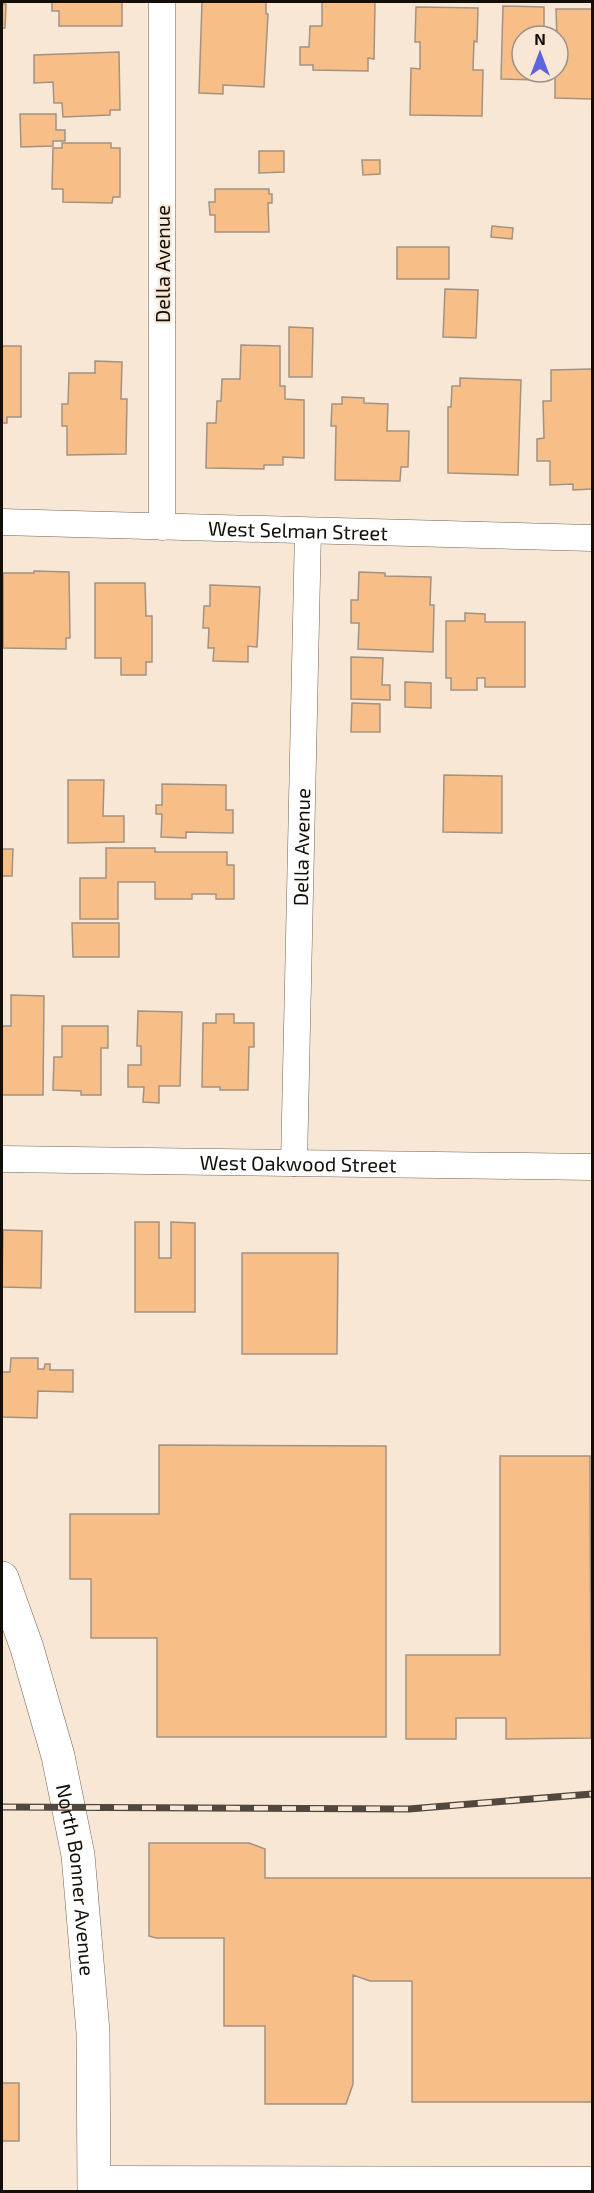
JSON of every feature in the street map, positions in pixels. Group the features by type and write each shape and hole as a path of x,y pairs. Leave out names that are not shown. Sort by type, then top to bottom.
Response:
{"street":[{"name":"Della Avenue","path":"162,2 162,527"},
{"name":"West Selman Street","path":"2,522 592,538"},
{"name":"Della Avenue","path":"294,1163 308,531"},
{"name":"West Oakwood Street","path":"2,1159 592,1167"},
{"name":"North Bonner Avenue","path":"2,1578 27,1648 58,1756 78,1856 93,2032 94,2185"},
{"path":"94,2185 592,2180"}],"building":[{"path":"52,2 122,2 122,26 59,26 59,11 52,11"},
{"path":"202,2 266,2 266,14 268,14 264,87 223,85 223,94 199,93"},
{"path":"322,2 375,2 374,59 368,58 368,71 313,70 313,65 300,65 300,47 309,47 310,26 322,26"},
{"path":"2,4 6,4 5,28 2,28"},
{"path":"503,6 544,7 544,24 510,24 510,79 501,79"},
{"path":"416,7 478,8 473,70 483,70 482,116 410,115 411,68 420,69 420,42 415,42"},
{"path":"556,9 592,9 592,99 555,98 555,84 570,84 570,24 556,24"},
{"path":"119,52 120,110 110,110 110,115 63,117 62,103 54,103 53,82 34,83 34,55"},
{"path":"20,114 56,114 56,130 65,130 65,141 53,141 53,146 21,147"},
{"path":"62,143 111,143 111,148 120,148 120,197 113,197 112,203 63,202 63,189 52,189 53,148 62,148"},
{"path":"259,151 284,151 284,172 259,173"},
{"path":"362,160 380,160 380,174 363,175"},
{"path":"215,189 269,189 269,194 272,194 272,203 268,203 269,232 215,232 215,215 210,215 209,202 215,202"},
{"path":"492,226 513,228 512,239 491,237"},
{"path":"397,247 449,247 449,279 397,279"},
{"path":"445,289 478,290 476,338 443,337"},
{"path":"289,327 313,328 312,377 289,377"},
{"path":"241,345 280,346 280,386 285,386 285,399 304,400 304,458 283,457 283,465 264,465 264,469 206,468 207,423 216,423 217,401 221,401 222,379 240,379"},
{"path":"3,346 21,346 21,417 7,417 7,423 2,423"},
{"path":"95,361 122,362 121,399 127,399 126,454 67,455 67,426 62,426 62,404 68,404 69,373 95,373"},
{"path":"592,369 592,489 573,490 573,484 550,485 550,461 537,461 537,439 544,438 543,401 551,401 551,370"},
{"path":"460,378 521,380 518,475 448,473 448,407 451,407 452,386 460,386"},
{"path":"342,397 364,398 364,403 388,404 387,431 409,431 408,467 401,467 400,481 335,480 336,426 331,426 332,404 342,404"},
{"path":"34,571 69,572 70,638 66,638 66,649 3,648 3,573 34,573"},
{"path":"359,572 385,573 385,576 431,577 430,605 434,605 433,652 358,649 359,623 351,623 351,600 358,600"},
{"path":"95,583 145,583 146,616 152,616 152,662 146,662 146,675 121,675 121,658 95,658"},
{"path":"210,585 260,587 257,647 248,646 248,662 213,661 214,648 208,648 209,628 203,628 204,606 210,606"},
{"path":"465,613 485,614 485,622 525,622 525,687 485,687 485,678 477,678 477,690 451,690 451,678 446,678 446,621 465,621"},
{"path":"351,657 383,658 382,685 390,685 390,700 351,699"},
{"path":"405,682 431,683 431,708 405,707"},
{"path":"352,703 380,704 380,732 351,732"},
{"path":"444,775 502,776 502,833 443,832"},
{"path":"68,780 104,780 103,816 124,816 124,842 68,843"},
{"path":"162,784 226,785 226,810 233,810 233,833 186,832 186,838 161,837 162,814 156,814 156,805 162,805"},
{"path":"106,848 155,848 155,852 227,852 227,865 234,865 234,899 216,899 216,894 192,894 192,899 155,899 155,882 118,882 118,919 80,919 80,878 106,878"},
{"path":"2,849 13,849 12,876 2,876"},
{"path":"72,923 119,923 119,957 73,957"},
{"path":"11,995 44,996 43,1095 2,1095 2,1026 11,1026"},
{"path":"138,1011 182,1012 180,1086 159,1086 159,1103 143,1102 144,1087 128,1087 128,1065 141,1065 141,1046 137,1046"},
{"path":"216,1014 234,1014 234,1023 254,1023 254,1047 249,1047 248,1090 220,1090 220,1087 202,1087 203,1023 216,1023"},
{"path":"62,1026 108,1026 108,1048 101,1048 101,1095 81,1095 81,1091 53,1090 54,1057 62,1057"},
{"path":"135,1222 159,1222 159,1258 171,1258 171,1222 195,1223 195,1312 135,1312"},
{"path":"3,1230 42,1231 41,1288 2,1287"},
{"path":"242,1253 338,1253 337,1354 242,1354"},
{"path":"11,1358 38,1358 38,1369 44,1369 45,1364 50,1364 50,1370 73,1370 73,1392 38,1391 37,1418 2,1417 2,1372 10,1372"},
{"path":"159,1445 386,1446 386,1737 157,1737 157,1638 91,1638 91,1579 70,1579 70,1514 159,1514"},
{"path":"500,1456 590,1456 591,1738 506,1739 506,1718 456,1718 456,1739 406,1739 406,1655 500,1655"},
{"path":"149,1843 249,1843 265,1849 265,1878 592,1878 592,2102 412,2102 412,1981 370,1981 353,1975 353,2084 346,2104 265,2104 265,2026 224,2026 224,1938 156,1938 149,1936"},
{"path":"2,2083 19,2083 19,2141 2,2141"}],"railway":[{"path":"2,1807 409,1809 592,1794"}]}
